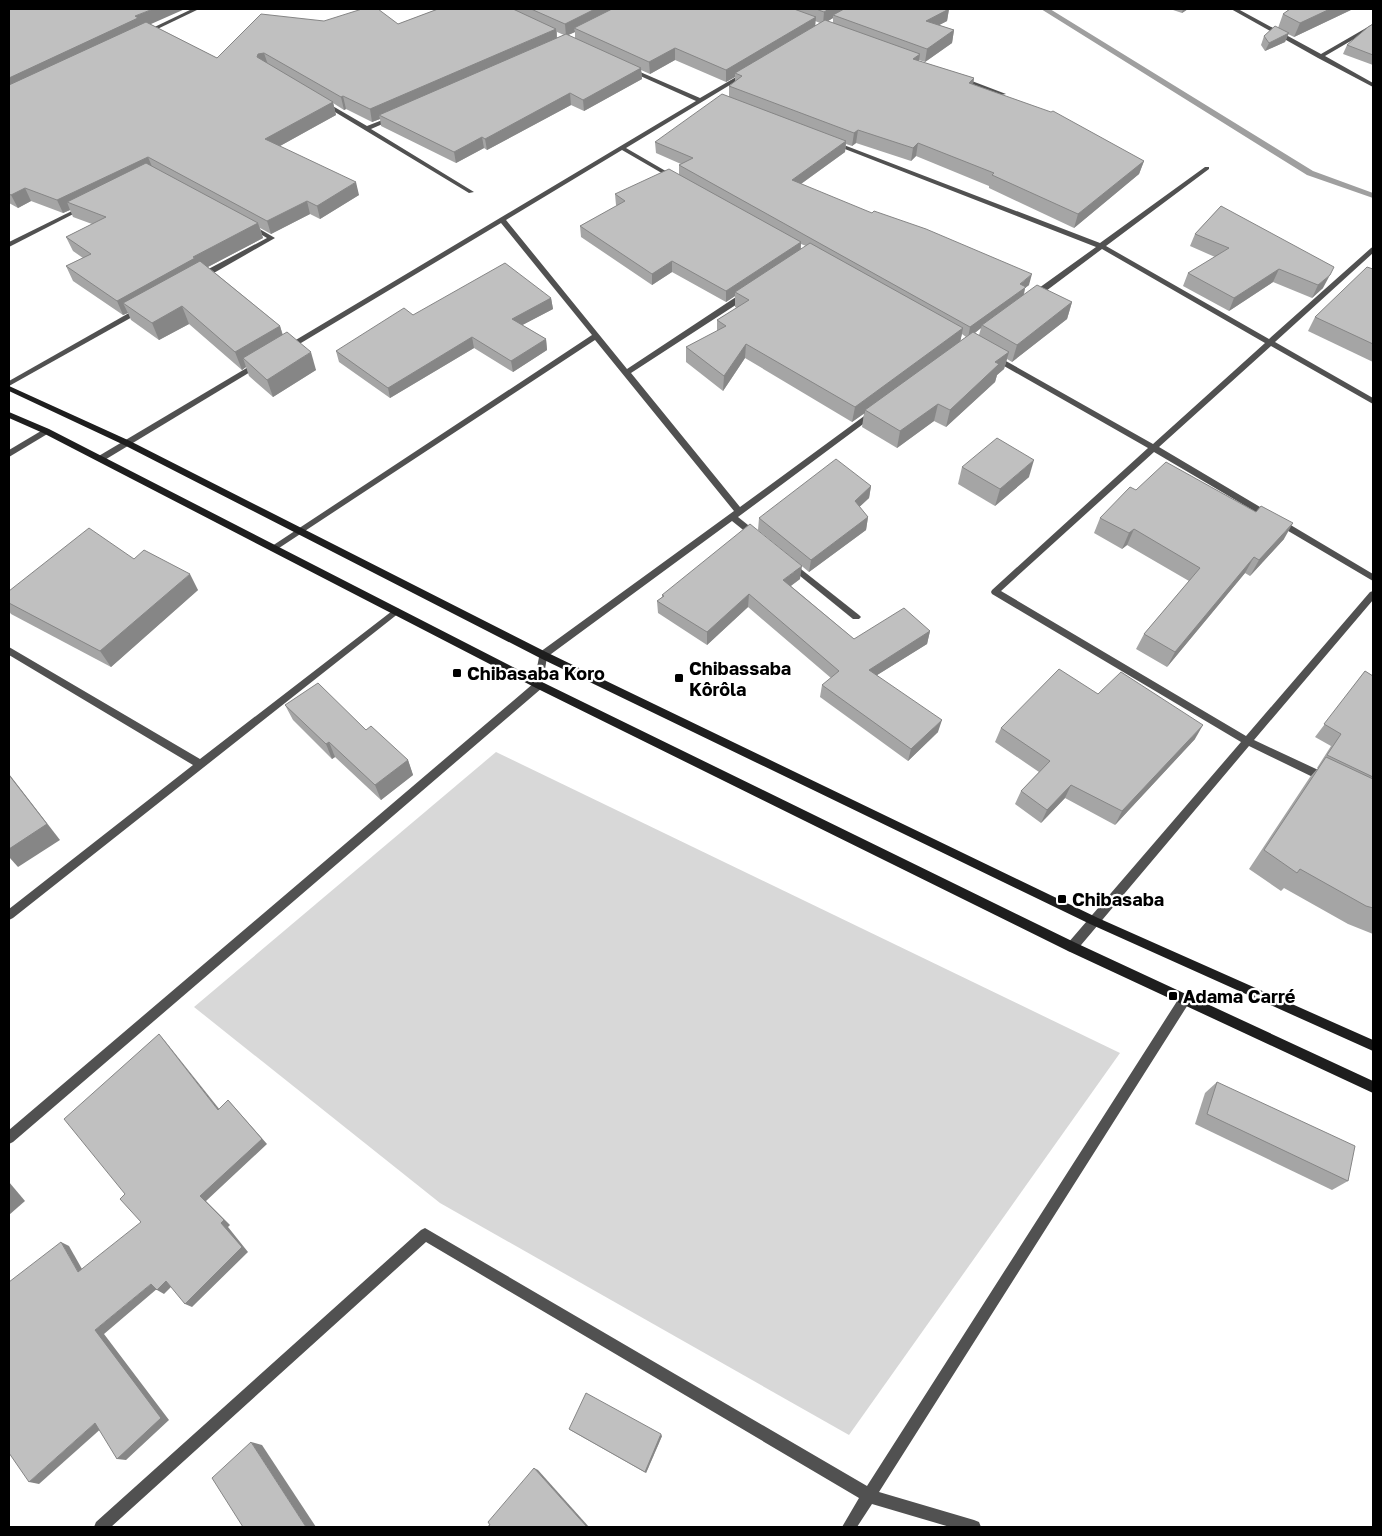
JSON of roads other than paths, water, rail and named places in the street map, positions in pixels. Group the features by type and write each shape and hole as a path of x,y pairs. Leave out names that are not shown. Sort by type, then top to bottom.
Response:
{"main road":[{"path":"9,388 126,443 543,656 1094,921 1373,1046"},
{"path":"9,414 46,431 539,685 1072,947 1373,1087"}],"street":[{"path":"143,34 196,9"},
{"path":"1234,9 1373,85"},
{"path":"1320,57 1373,26"},
{"path":"620,65 701,101"},
{"path":"280,352 750,72"},
{"path":"958,78 1003,94"},
{"path":"710,96 719,99"},
{"path":"317,98 471,192"},
{"path":"368,128 395,116"},
{"path":"822,139 1102,246 1373,401"},
{"path":"622,148 681,182"},
{"path":"1031,298 1207,168"},
{"path":"9,245 93,202"},
{"path":"196,280 272,238 238,219"},
{"path":"502,220 626,372 736,514 764,542"},
{"path":"1337,784 1247,741 996,592 1373,249"},
{"path":"626,372 751,291"},
{"path":"9,384 145,308"},
{"path":"273,548 596,336"},
{"path":"985,353 1154,448 1373,578"},
{"path":"100,459 263,362"},
{"path":"9,1138 539,685 543,656 882,408"},
{"path":"9,454 46,431"},
{"path":"787,561 856,617"},
{"path":"1072,947 1373,594"},
{"path":"9,915 396,611"},
{"path":"9,651 201,765"},
{"path":"849,1527 870,1497 1185,999"},
{"path":"101,1527 425,1234 870,1497 974,1527"}],"waterway":[{"path":"1045,9 1310,173 1373,196"}],"place":[{"name":"Chibasaba Koro","path":"457,673"},
{"name":"Chibassaba Kôrôla","path":"679,678"},
{"name":"Chibasaba","path":"1062,899"},
{"name":"Adama Carré","path":"1173,996"}]}
